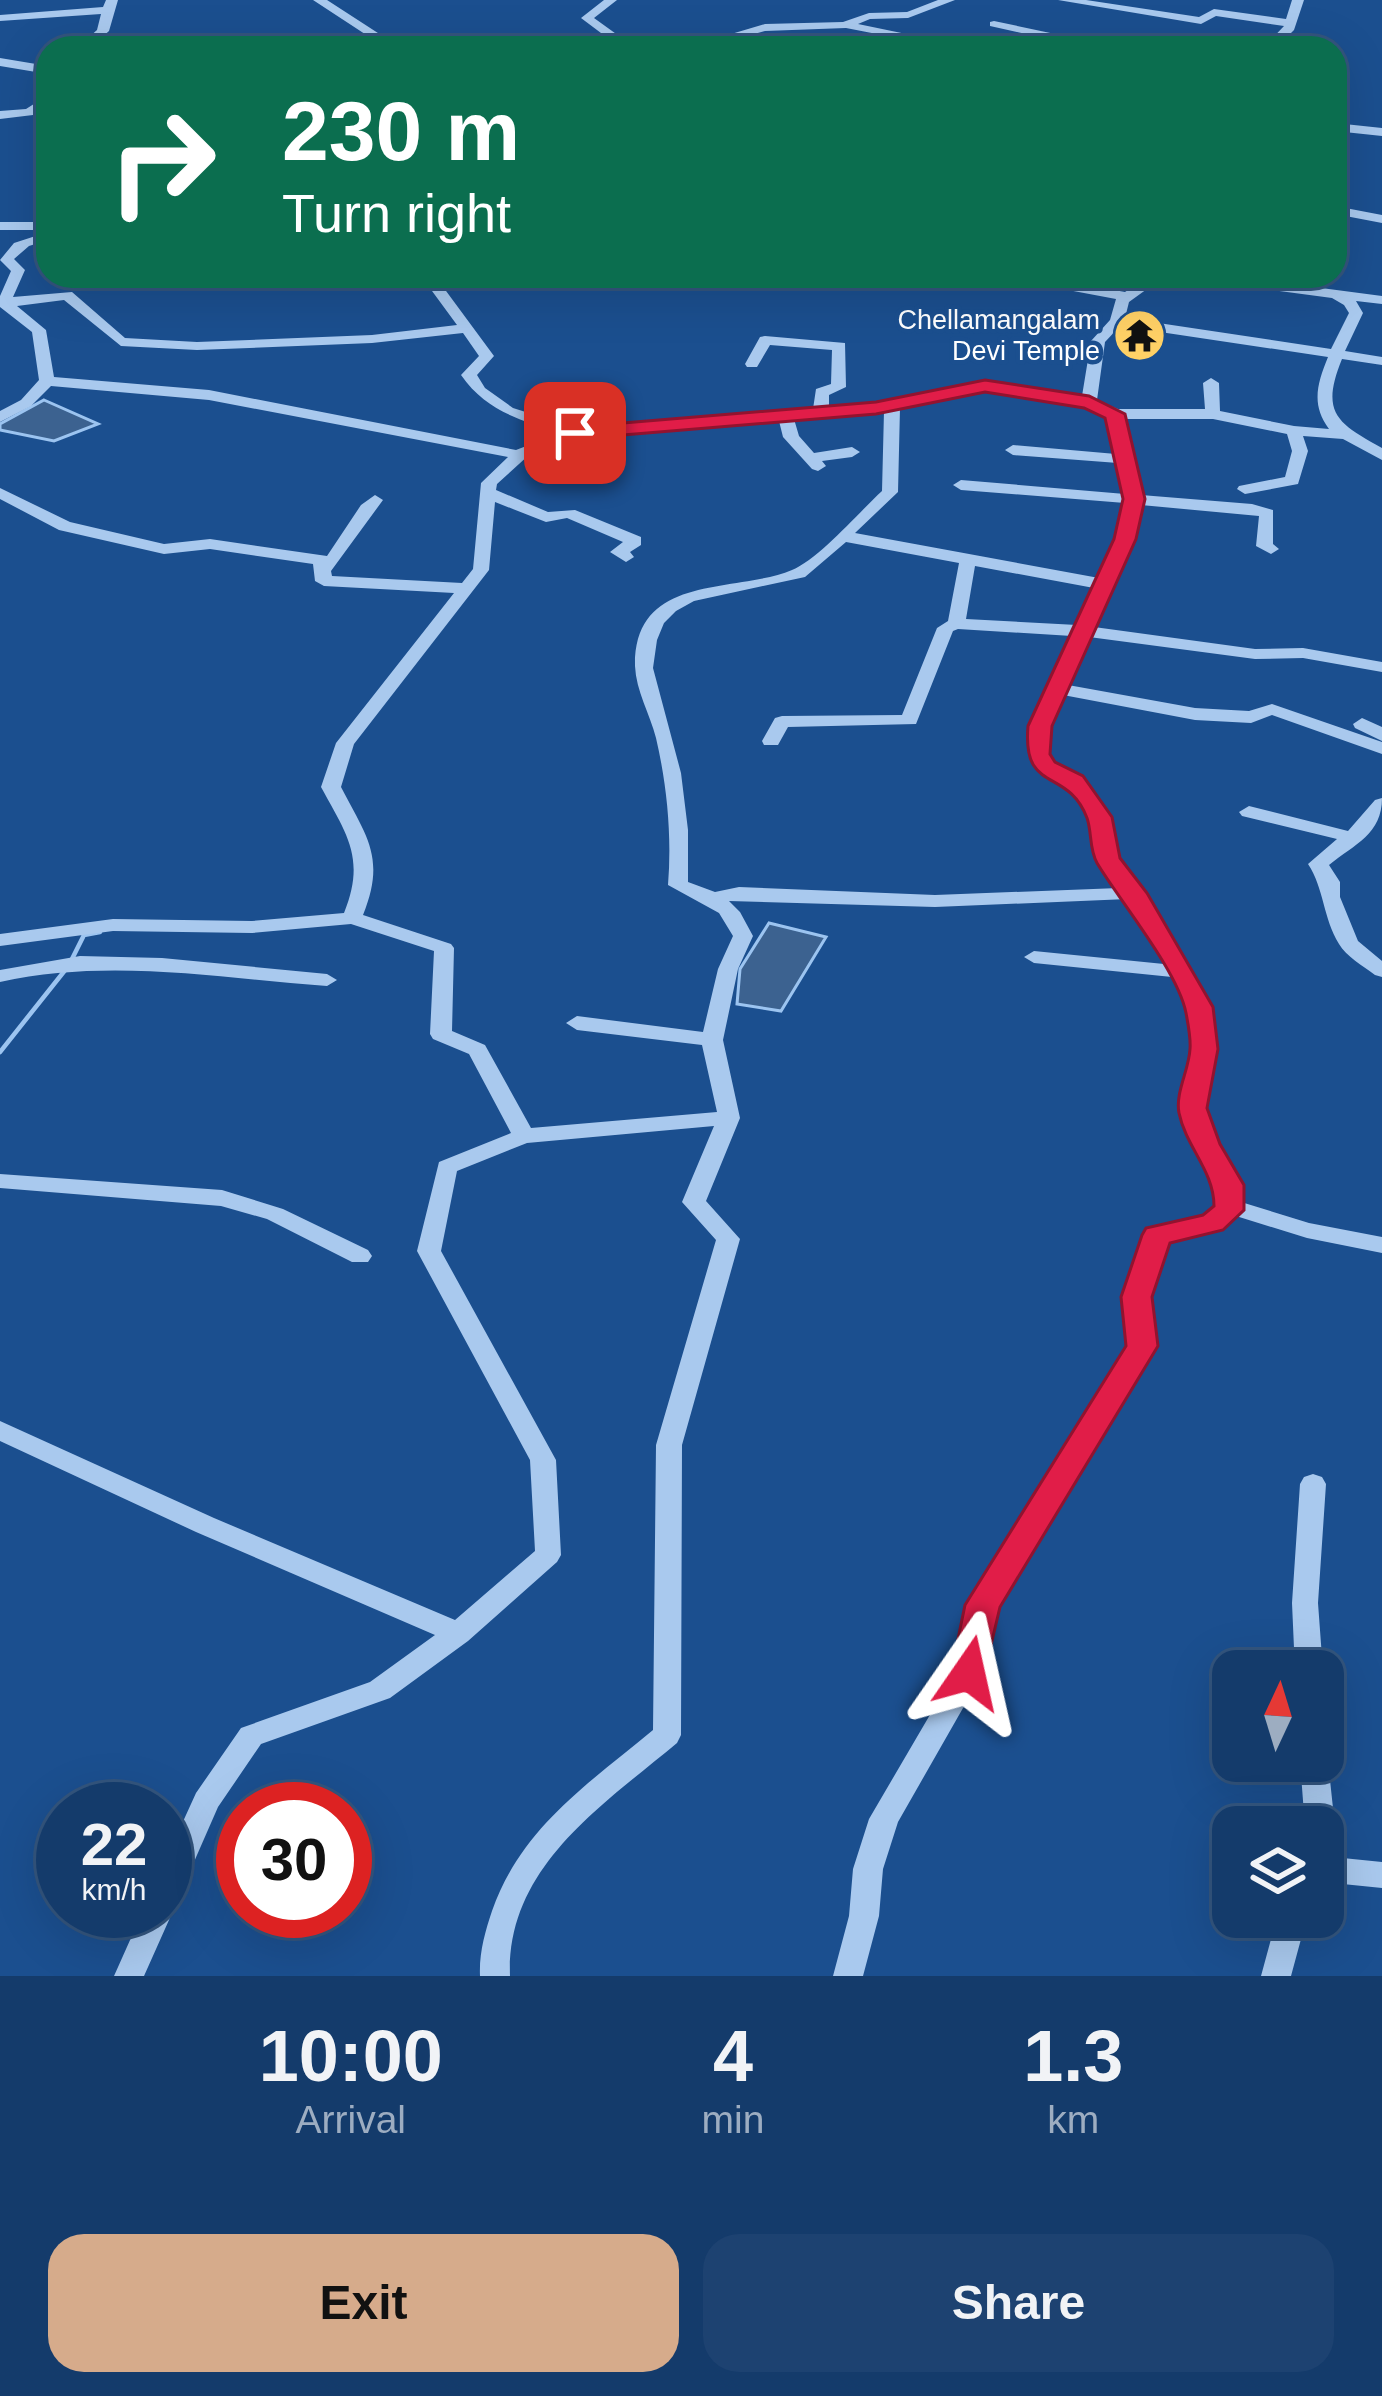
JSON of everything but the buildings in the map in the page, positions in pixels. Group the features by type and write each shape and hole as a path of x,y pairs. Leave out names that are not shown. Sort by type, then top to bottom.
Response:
{"street":[{"path":"319,0 375,36"},
{"path":"611,0 587,18 612,36"},
{"path":"836,29 869,16 908,15 949,0"},
{"path":"1064,0 1202,21 1223,13 1290,23"},
{"path":"1279,36 1298,0"},
{"path":"0,18 110,5 97,36"},
{"path":"994,24 1048,36"},
{"path":"735,36 765,28 836,29 885,36"},
{"path":"0,62 36,68"},
{"path":"0,115 36,107"},
{"path":"1347,128 1382,132"},
{"path":"1347,212 1382,219"},
{"path":"0,226 36,226"},
{"path":"3,304 18,270 7,260 10,253 19,244 36,239"},
{"path":"437,288 487,356 469,375 480,391 508,411 575,433"},
{"path":"1081,288 1130,297"},
{"path":"1089,402 1098,341 1117,321 1122,300 1142,288"},
{"path":"1290,288 1382,300"},
{"path":"1336,294 1350,302 1356,313 1328,378 1324,408 1330,422 1382,455"},
{"path":"3,304 67,296 121,342 140,343 372,339 468,328"},
{"path":"3,304 39,331 47,381"},
{"path":"1117,321 1382,361"},
{"path":"752,364 765,340 840,346 838,387 821,392 821,412"},
{"path":"0,417 26,403 47,381"},
{"path":"47,381 209,394 520,455"},
{"path":"1211,383 1213,414"},
{"path":"352,917 368,884 366,851 331,787 345,743 481,570 489,483 520,455 575,433 892,405 985,386 1089,402 1115,414 1213,414 1294,431 1351,435"},
{"path":"495,1976 493,1963 511,1891 550,1830 667,1735 669,1445 728,1239 694,1202 729,1118 712,1040 728,969 743,936 738,922 716,898 677,885 680,843 665,740 645,692 648,639 659,615 713,589 794,576 890,492 892,405"},
{"path":"784,414 791,437 814,462 852,452"},
{"path":"848,1976 864,1916 868,1869 884,1819 969,1673 983,1605 1142,1346 1137,1297 1157,1235 1212,1223 1229,1206 1229,1185 1205,1144 1192,1108 1204,1049 1199,1007 1134,893 1107,859 1099,817 1074,781 1047,768 1037,754 1040,726 1125,539 1134,499 1115,414"},
{"path":"1245,489 1292,481 1300,451 1294,431"},
{"path":"1012,450 1123,459"},
{"path":"961,485 1267,513 1264,546 1270,549"},
{"path":"0,493 65,526 128,541 164,549 211,544 304,556 321,560 326,567"},
{"path":"489,494 546,517 569,512 635,542 618,552 626,557"},
{"path":"374,500 355,518 337,558 326,567 324,581 466,588"},
{"path":"842,536 1103,584"},
{"path":"956,624 968,559"},
{"path":"771,741 782,722 909,720 946,628 956,624 1084,631 1255,654 1303,652 1382,667"},
{"path":"1059,689 1196,715 1251,717 1272,709 1382,748"},
{"path":"1363,724 1382,735"},
{"path":"1382,804 1318,864 1330,882 1330,897 1349,944 1382,971"},
{"path":"1249,812 1351,837"},
{"path":"716,898 739,893 974,901 1134,893"},
{"path":"5,935 113,925 252,927 352,917 444,948 441,1034 477,1050 524,1136"},
{"path":"1034,956 1181,972"},
{"path":"0,976 130,959 226,974 327,980"},
{"path":"577,1023 712,1040"},
{"path":"192,1833 206,1801 251,1736 380,1690 458,1633 548,1555 544,1460 429,1251 446,1167 524,1136 729,1118"},
{"path":"0,1181 222,1198 275,1214 360,1256"},
{"path":"1229,1206 1307,1230 1382,1245"},
{"path":"0,1430 205,1525 458,1633"},
{"path":"1308,1650 1305,1603 1312,1484"},
{"path":"1344,1870 1382,1875"},
{"path":"129,1976 146,1938"},
{"path":"1276,1976 1286,1938"}],"water":[{"path":"44,400 98,424 54,441 0,430 0,424"},
{"path":"769,923 826,937 781,1011 737,1004 740,969"}],"waterway":[{"path":"72,959 84,935 100,932"},
{"path":"0,1052 66,969"}],"place":[{"name":"Chellamangalam Devi Temple","path":"1139,336"}],"route":[{"path":"575,433 876,408 985,386 1089,402 1115,414 1134,499 1125,539 1040,726 1037,754 1047,768 1074,781 1099,817 1107,859 1173,955 1199,1007 1204,1049 1192,1108 1205,1144 1229,1185 1229,1210 1212,1223 1157,1235 1137,1297 1142,1346 1099,1423 983,1605 969,1673"}]}
